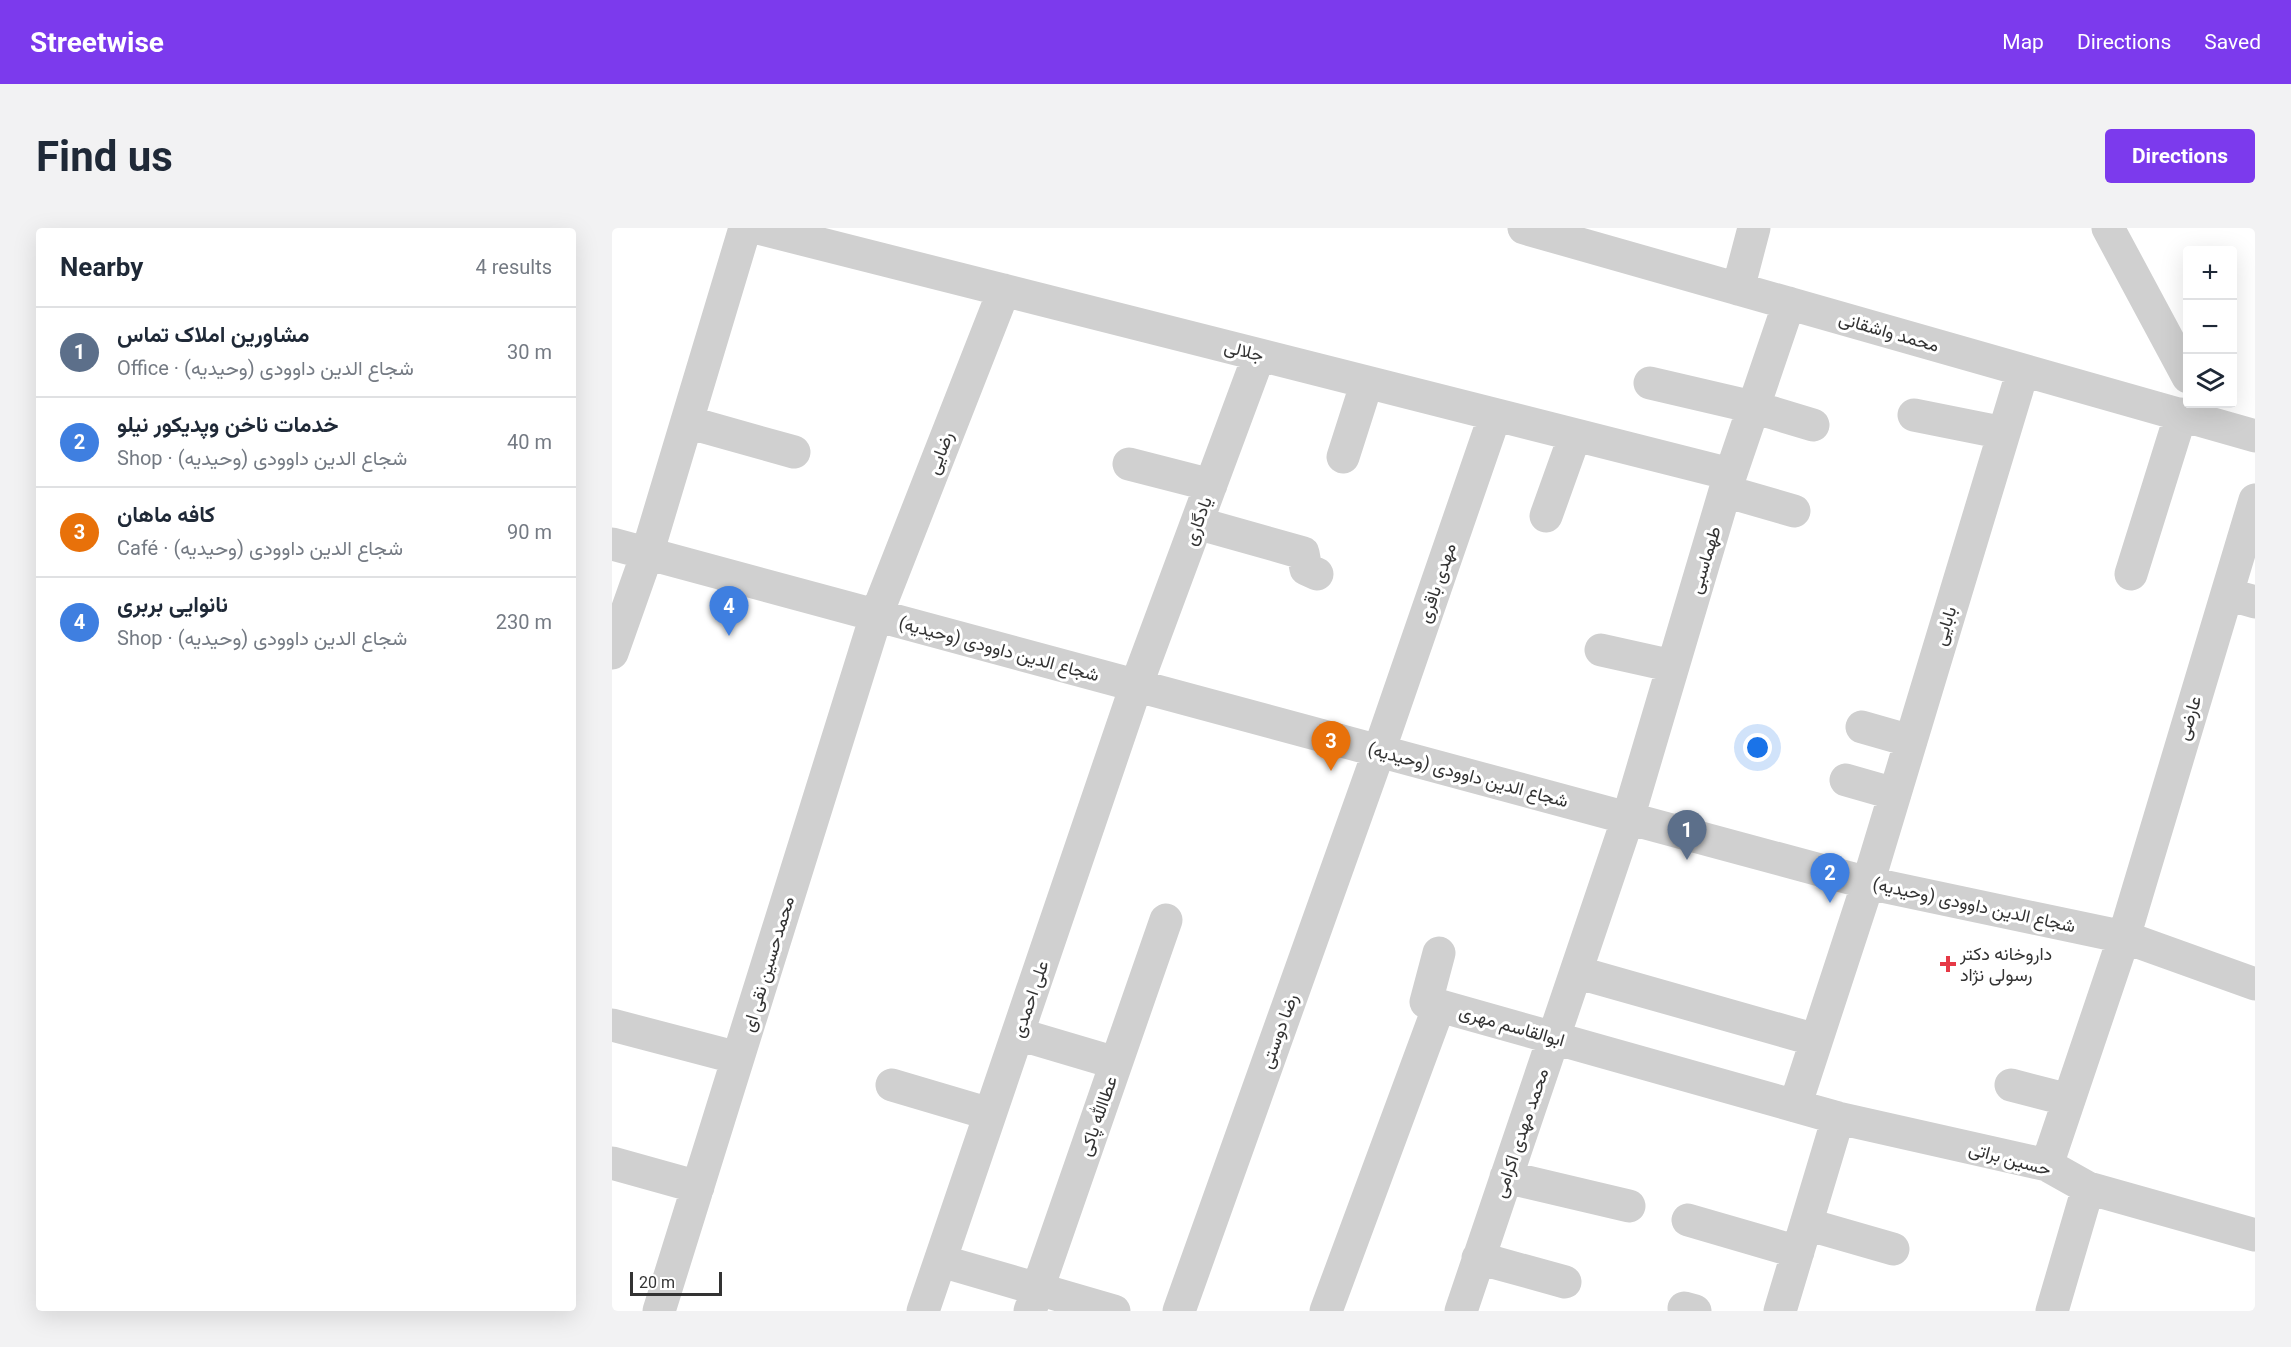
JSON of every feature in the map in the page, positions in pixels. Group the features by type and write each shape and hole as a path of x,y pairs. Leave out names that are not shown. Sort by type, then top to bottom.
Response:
{"street":[{"path":"612,653 647,554 746,228"},
{"name":"جلالی","path":"758,228 1575,435 1728,483 1794,511"},
{"name":"محمد واشقانی","path":"1524,228 2023,370 2198,414 2255,436"},
{"path":"1738,289 1754,228"},
{"path":"2120,232 2183,368"},
{"name":"رضایی","path":"876,616 1004,290"},
{"name":"طهماسبی","path":"1628,818 1728,483 1789,303"},
{"name":"یادگاری","path":"1136,686 1259,355"},
{"name":"بابایی","path":"1795,1106 1868,883 2023,370"},
{"path":"1343,457 1367,382"},
{"path":"1650,383 1753,407 1813,425"},
{"path":"2132,574 2198,414"},
{"name":"مهدی باقری","path":"1378,751 1495,415"},
{"path":"1914,415 2004,433"},
{"path":"687,422 794,452"},
{"path":"1546,516 1575,435"},
{"path":"1129,464 1211,484"},
{"name":"عارضی","path":"2047,1165 2241,598 2255,500"},
{"path":"1197,523 1303,553 1306,569 1317,574"},
{"name":"شجاع الدین داوودی (وحیدیه)","path":"612,544 1868,883 2124,937 2255,984"},
{"name":"محمدحسین نقی ای","path":"659,1311 876,616"},
{"path":"1601,650 1673,666"},
{"name":"علی احمدی","path":"923,1311 1136,686"},
{"path":"1862,727 1911,741"},
{"name":"رضا دوستی","path":"1179,1311 1378,751"},
{"path":"1846,780 1894,794"},
{"name":"محمد مهدی اکرامی","path":"1461,1311 1628,818"},
{"name":"عطاالله پاکی","path":"1034,1300 1166,920"},
{"path":"1439,952 1426,1002 1439,1006"},
{"path":"1576,972 1816,1040"},
{"name":"ابوالقاسم مهری","path":"1326,1311 1439,1006 1795,1106"},
{"path":"612,1025 738,1058"},
{"path":"1018,1034 1116,1063"},
{"path":"892,1085 990,1114"},
{"path":"2011,1085 2069,1100"},
{"name":"حسین براتی","path":"1795,1106 1838,1118 2047,1165 2088,1188 2255,1235"},
{"path":"1780,1311 1838,1118"},
{"path":"612,1163 698,1187"},
{"path":"1506,1177 1629,1206"},
{"path":"2052,1311 2088,1188"},
{"path":"1688,1220 1802,1238 1893,1249"},
{"path":"1479,1258 1565,1282"},
{"path":"940,1261 1034,1300 1114,1311"}],"place":[{"name":"نانوایی بربری","path":"729,636"},
{"name":"کافه ماهان","path":"1331,771"},
{"name":"مشاورین املاک تماس","path":"1687,860"},
{"name":"خدمات ناخن وپديكور نيلو","path":"1830,903"},
{"name":"داروخانه دکتر رسولی نژاد","path":"1948,964"}]}
